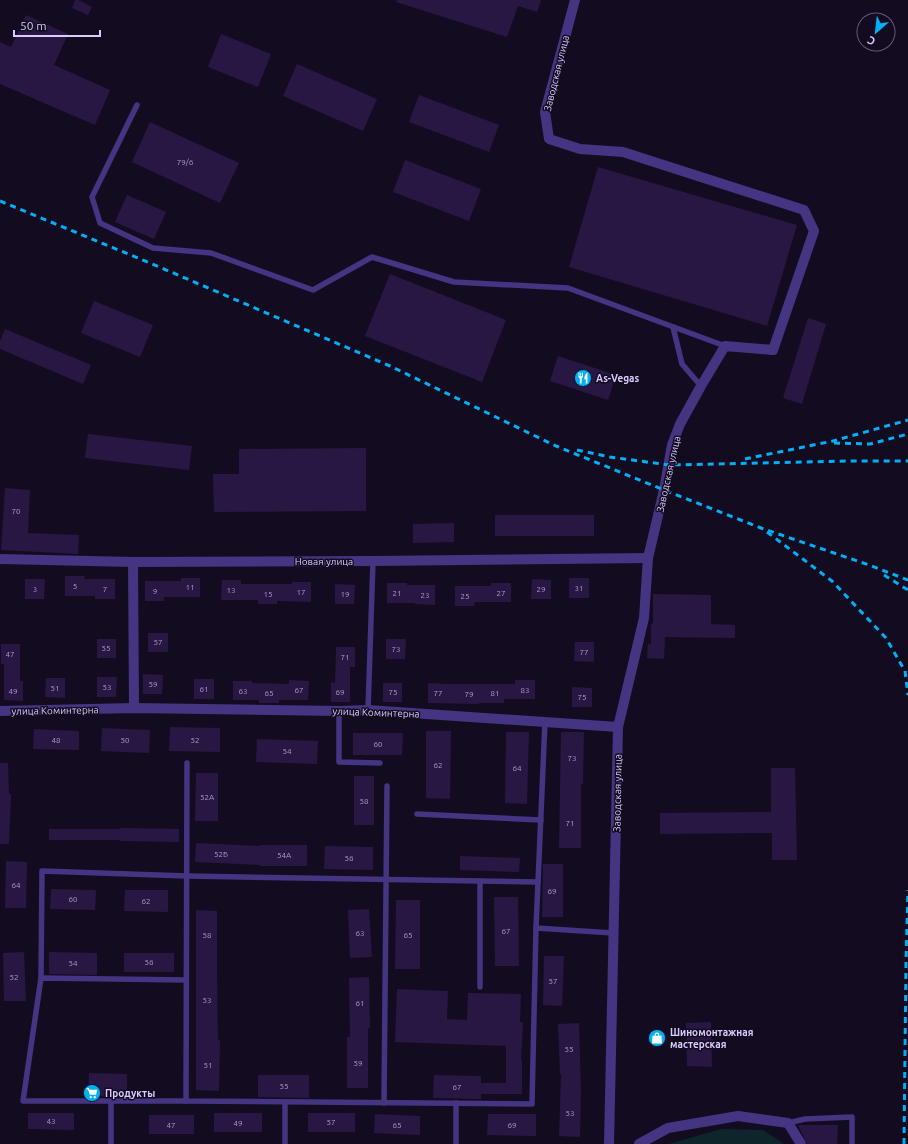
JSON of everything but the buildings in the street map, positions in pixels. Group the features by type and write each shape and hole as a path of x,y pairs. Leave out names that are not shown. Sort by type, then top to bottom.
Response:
{"street":[{"name":"Заводская улица","path":"575,0 545,112 549,138 580,148 623,152 804,210 814,232 773,350 725,346 700,386 680,424 672,445 664,490 648,558 644,618 618,727 608,1144"},
{"name":"Новая улица","path":"0,559 132,562 648,558"},
{"path":"132,562 134,708"},
{"name":"улица Коминтерна","path":"0,711 134,708 339,711 368,710 618,727"},
{"path":"639,1144 668,1128 738,1116 788,1123 801,1144"}],"lane":[{"path":"137,105 92,197 100,222 153,248 211,253 313,290 372,257 454,282 568,288 725,346"},
{"path":"673,327 682,364 700,386"},
{"path":"368,710 374,561"},
{"path":"339,711 339,762 380,763"},
{"path":"538,882 187,876 42,871 41,978 23,1101 532,1104 536,928 545,722"},
{"path":"186,1101 187,763"},
{"path":"384,1103 387,786"},
{"path":"417,814 541,820"},
{"path":"480,881 480,986"},
{"path":"536,928 613,933"},
{"path":"41,978 186,980"},
{"path":"110,1144 111,1101"},
{"path":"285,1102 285,1144"},
{"path":"456,1103 456,1144"},
{"path":"788,1123 805,1119 852,1117 852,1144"}],"green space":[{"path":"721,1129 763,1130 784,1144 669,1144"}],"railway":[{"path":"0,201 150,263 390,366 556,446 761,528 908,580"},
{"path":"745,459 833,441 908,420"},
{"path":"834,443 870,444 908,434"},
{"path":"577,450 610,457 669,465 908,461"},
{"path":"767,532 832,581 886,638 905,671 908,695"},
{"path":"884,575 908,590"},
{"path":"904,1144 908,890"}],"place":[{"name":"As-Vegas","path":"583,378"},
{"name":"Шиномонтажная мастерская","path":"657,1038"},
{"name":"Продукты","path":"92,1093"}]}
